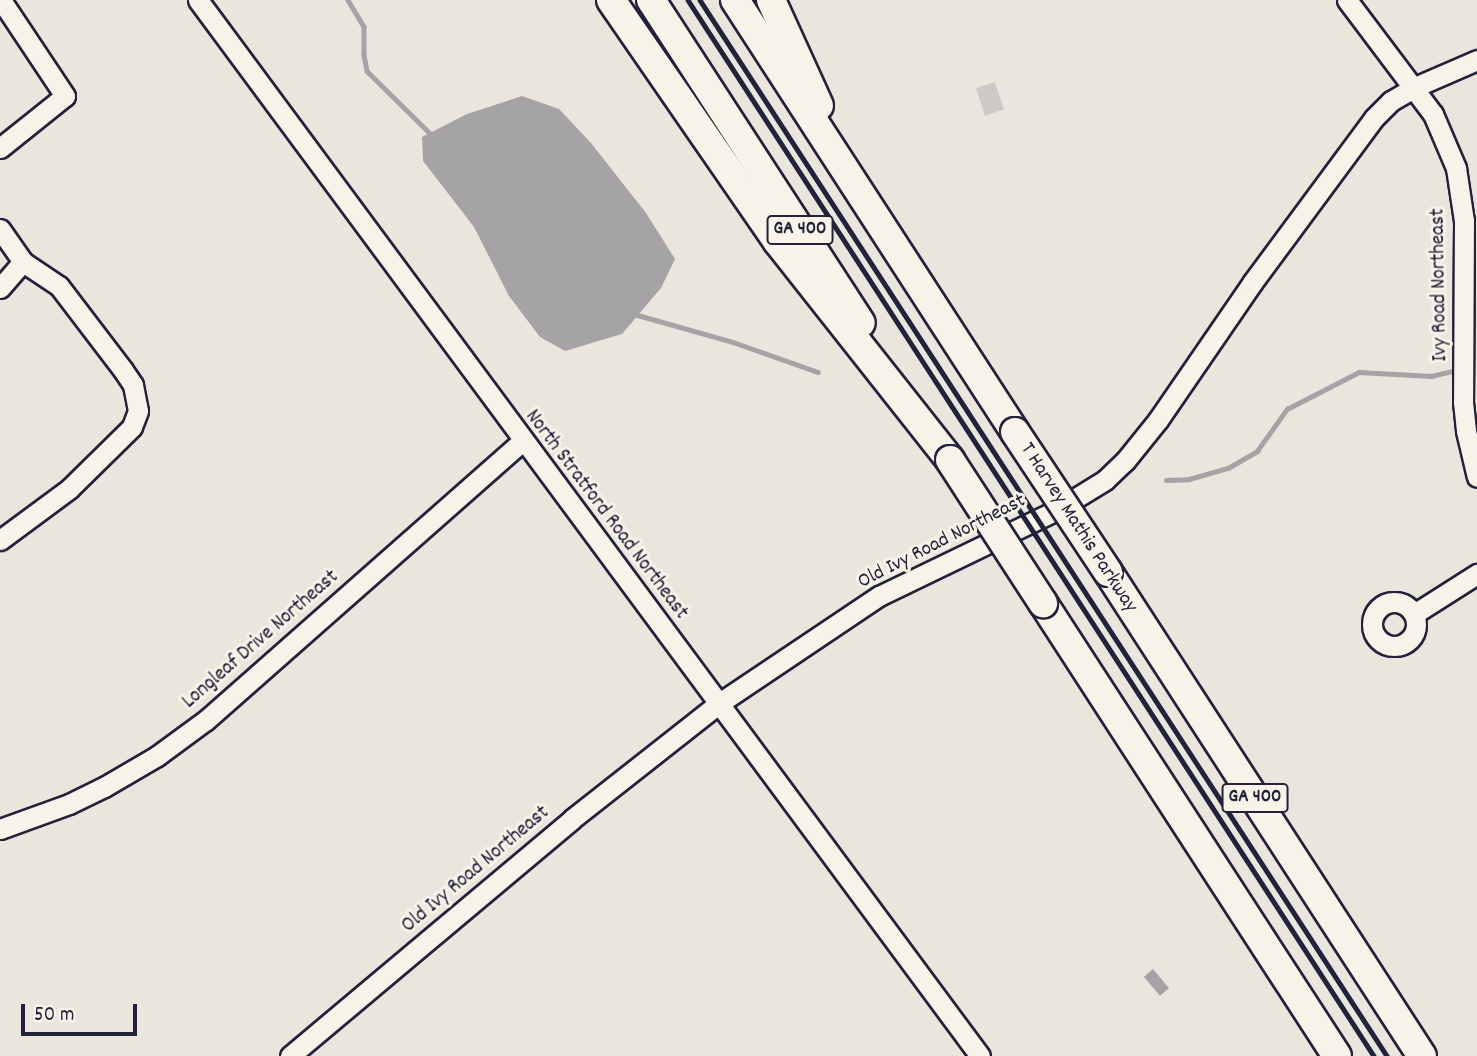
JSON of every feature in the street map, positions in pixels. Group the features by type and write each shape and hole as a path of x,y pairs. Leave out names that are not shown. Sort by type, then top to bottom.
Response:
{"highway":[{"path":"611,0 778,242 950,460"},
{"name":"GA 400","path":"650,0 1337,1056"},
{"name":"T Harvey Mathis Parkway","path":"735,0 1422,1056"},
{"path":"771,0 805,71 843,167"}],"street":[{"path":"0,148 65,96 1,0"},
{"name":"North Stratford Road Northeast","path":"198,0 980,1056"},
{"name":"Ivy Road Northeast","path":"1347,0 1415,87 1446,141 1462,197 1466,288 1463,402 1466,431 1477,477"},
{"name":"Old Ivy Road Northeast","path":"290,1056 572,819 718,704 879,596 1053,512 1105,480 1151,431 1252,283 1374,118 1391,101 1415,87 1477,60"},
{"path":"0,229 23,262 59,286 133,385 138,411 132,427 69,489 0,540"},
{"path":"0,288 23,262"},
{"name":"Longleaf Drive Northeast","path":"0,829 69,804 157,757 186,735 523,441"},
{"path":"1413,614 1477,574"}],"shaded area":[{"path":"995,82 1004,110 985,116 976,88"},
{"path":"522,96 559,109 591,143 646,213 675,259 661,288 622,334 565,351 540,337 509,296 474,227 423,161 422,137 467,114"},
{"path":"1153,969 1169,988 1160,996 1144,977"}],"waterway":[{"path":"348,0 364,27 367,71 432,135"},
{"path":"634,314 733,342 818,372"},
{"path":"1166,480 1189,479 1228,468 1257,451 1287,409 1359,372 1431,376 1452,371"}],"railway":[{"path":"688,0 1374,1056"},
{"path":"700,0 1387,1056"}]}
